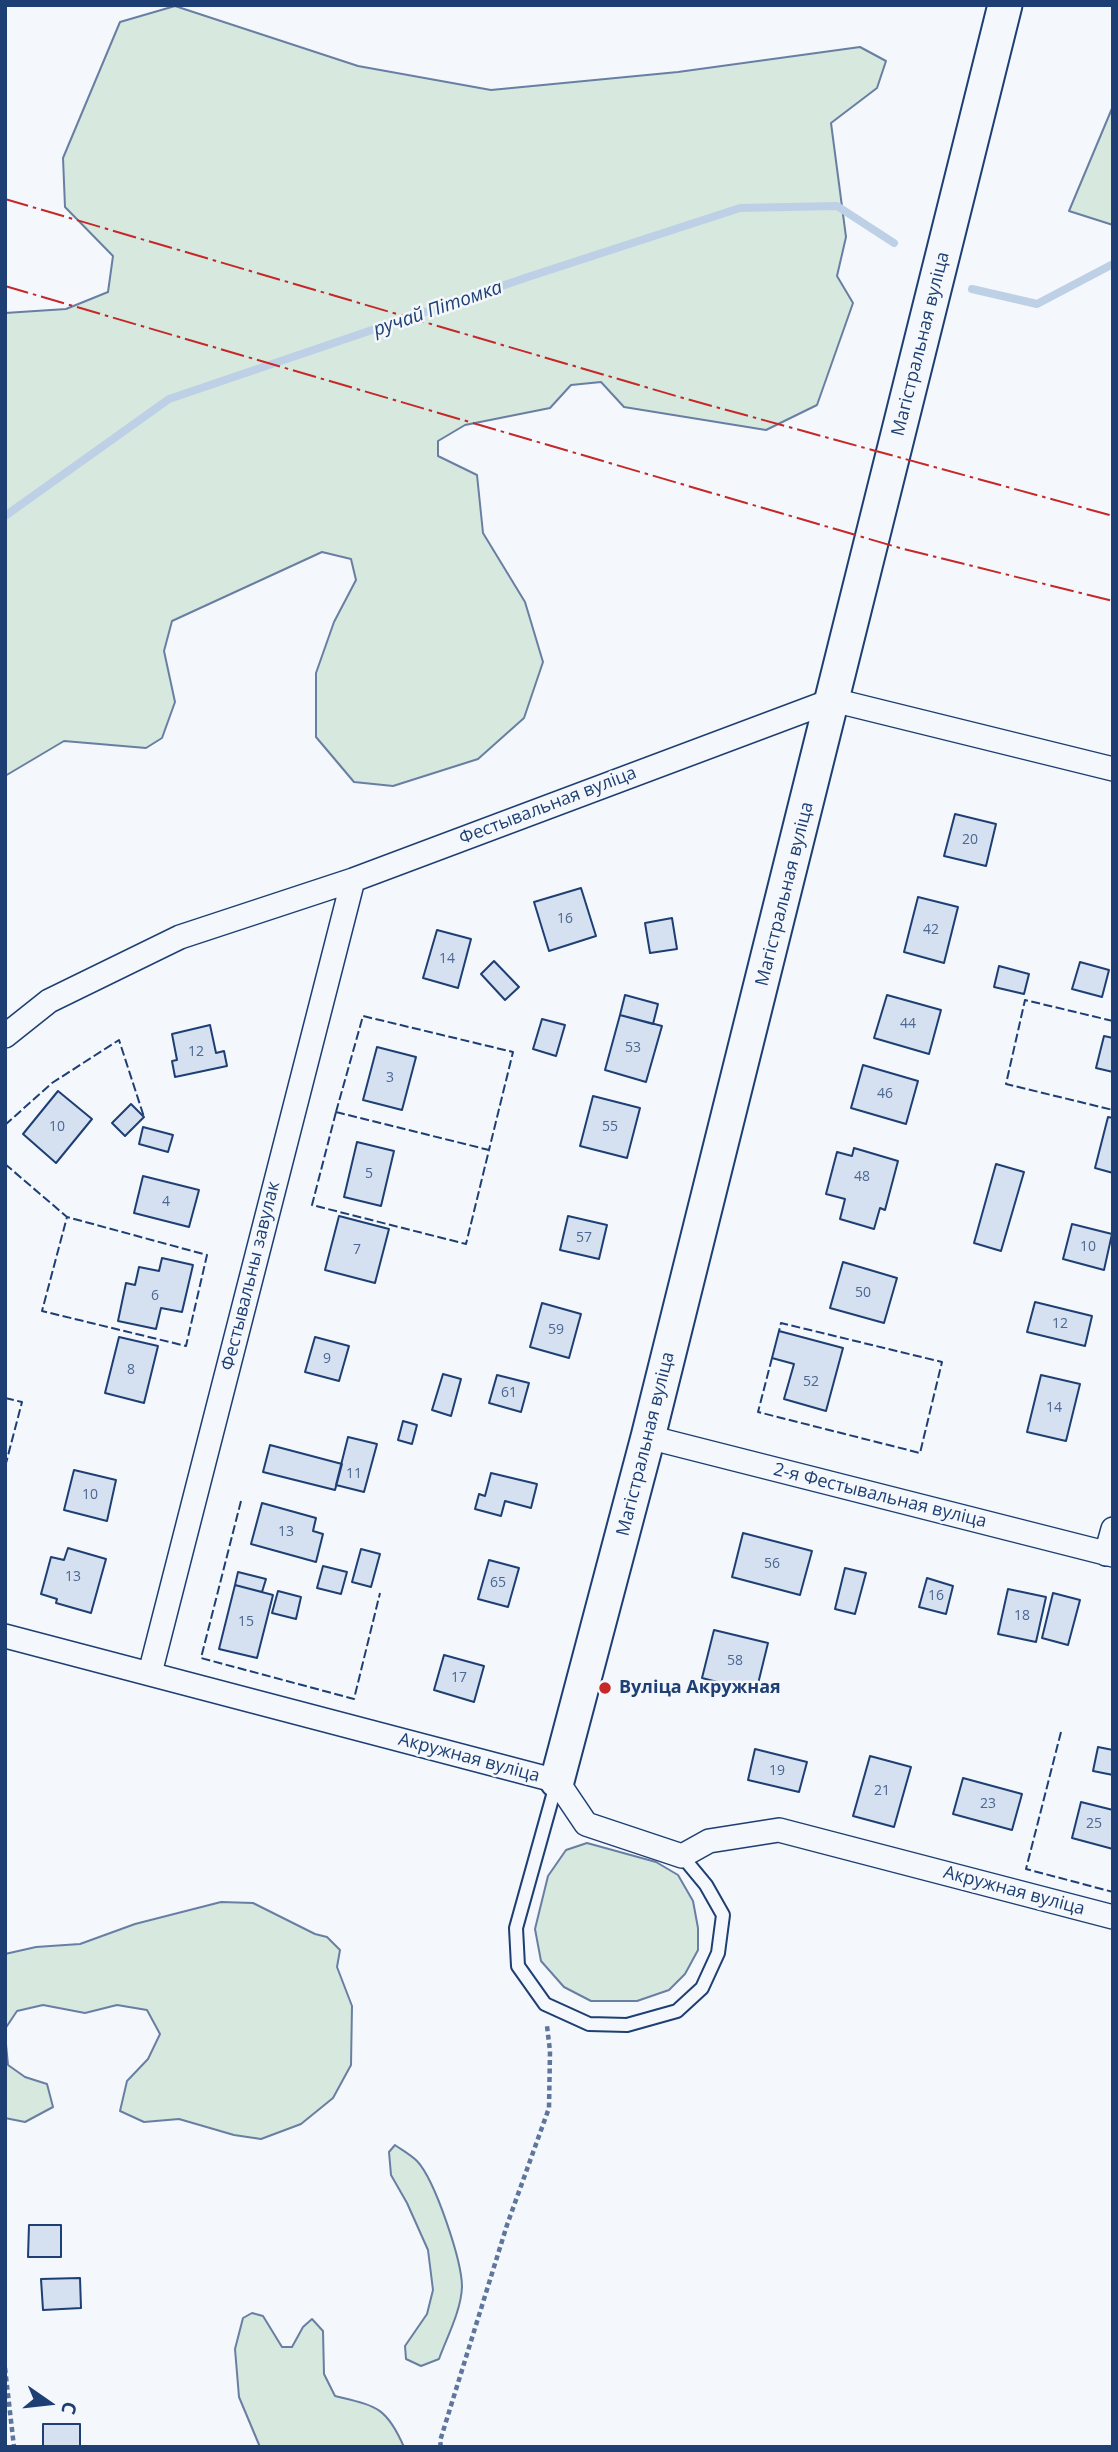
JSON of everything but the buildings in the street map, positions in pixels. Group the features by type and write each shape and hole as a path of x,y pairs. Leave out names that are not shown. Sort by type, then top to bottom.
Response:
{"street":[{"name":"Магістральная вуліца","path":"557,1781 648,1437 1005,5"},
{"path":"833,700 1113,769"},
{"name":"Фестывальная вуліца","path":"5,1036 49,1001 180,937 353,880 833,700"},
{"name":"Фестывальны завулак","path":"150,1673 353,880"},
{"name":"2-я Фестывальная вуліца","path":"648,1437 1110,1555"},
{"path":"1110,1555 1113,1529"},
{"name":"Акружная вуліца","path":"5,1636 557,1781 586,1824 682,1856 709,1841 779,1830 1113,1917"}],"lane":[{"path":"557,1781 516,1928 518,1966 545,2004 589,2024 627,2025 677,2011 702,1988 718,1953 723,1915 706,1885 682,1856"}],"path":[{"path":"440,2445 507,2225 550,2108 550,2050 545,2004"},
{"path":"5,2368 14,2447"}],"shaded area":[{"path":"175,6 358,66 491,90 678,72 860,47 886,61 877,88 831,123 846,237 837,276 853,303 817,405 766,430 624,407 601,382 571,385 550,408 465,425 438,441 438,456 477,475 483,533 525,602 543,662 524,718 478,759 393,786 354,782 316,737 316,673 334,622 356,580 351,559 322,552 172,621 164,651 175,702 162,738 146,748 64,741 5,776 5,313 66,309 108,292 113,256 65,207 63,158 120,22"},
{"path":"1113,106 1113,225 1069,211"},
{"path":"587,1843 656,1862 678,1875 693,1901 698,1928 698,1950 685,1974 669,1990 637,2001 591,2001 564,1987 541,1961 535,1929 548,1876 566,1850"},
{"path":"221,1902 253,1903 315,1934 327,1937 340,1950 337,1967 352,2006 351,2065 333,2098 301,2124 261,2139 234,2135 179,2119 144,2122 120,2111 127,2081 148,2059 160,2034 147,2010 117,2005 85,2013 43,2005 17,2011 5,2029 5,1954 36,1947 80,1944 135,1924"},
{"path":"5,2034 8,2065 25,2077 47,2084 53,2107 25,2122 5,2118"},
{"path":"395,2145 417,2161 432,2185 446,2221 461,2275 459,2305 439,2359 421,2366 406,2359 405,2346 427,2314 433,2290 428,2250 391,2175 389,2152"},
{"path":"252,2313 263,2316 282,2347 292,2347 303,2327 312,2319 323,2331 324,2374 335,2396 361,2402 385,2415 404,2447 260,2447 239,2397 235,2349 243,2318"}],"waterway":[{"name":"ручай Пітомка","path":"5,516 169,399 740,208 837,206 894,243"},
{"name":"ручай Пітомка","path":"972,289 1037,304 1113,264"}],"fence":[{"path":"1113,1021 1025,1000 1006,1084 1113,1110"},
{"path":"336,1112 363,1016 513,1052 489,1150"},
{"path":"5,1125 52,1083 119,1040 144,1117"},
{"path":"336,1112 489,1150 466,1244 312,1205 336,1112"},
{"path":"5,1164 67,1217 42,1311 186,1346 207,1255 67,1217"},
{"path":"772,1358 758,1412 920,1453 942,1362 781,1323 779,1331"},
{"path":"5,1398 22,1402 5,1467"},
{"path":"241,1501 201,1658 354,1699 380,1593"},
{"path":"1061,1732 1026,1869 1113,1892"}],"power":[{"path":"5,199 683,398 1113,516"},
{"path":"5,286 900,548 1113,601"}],"place":[{"name":"Вуліца Акружная","path":"605,1688"}]}
